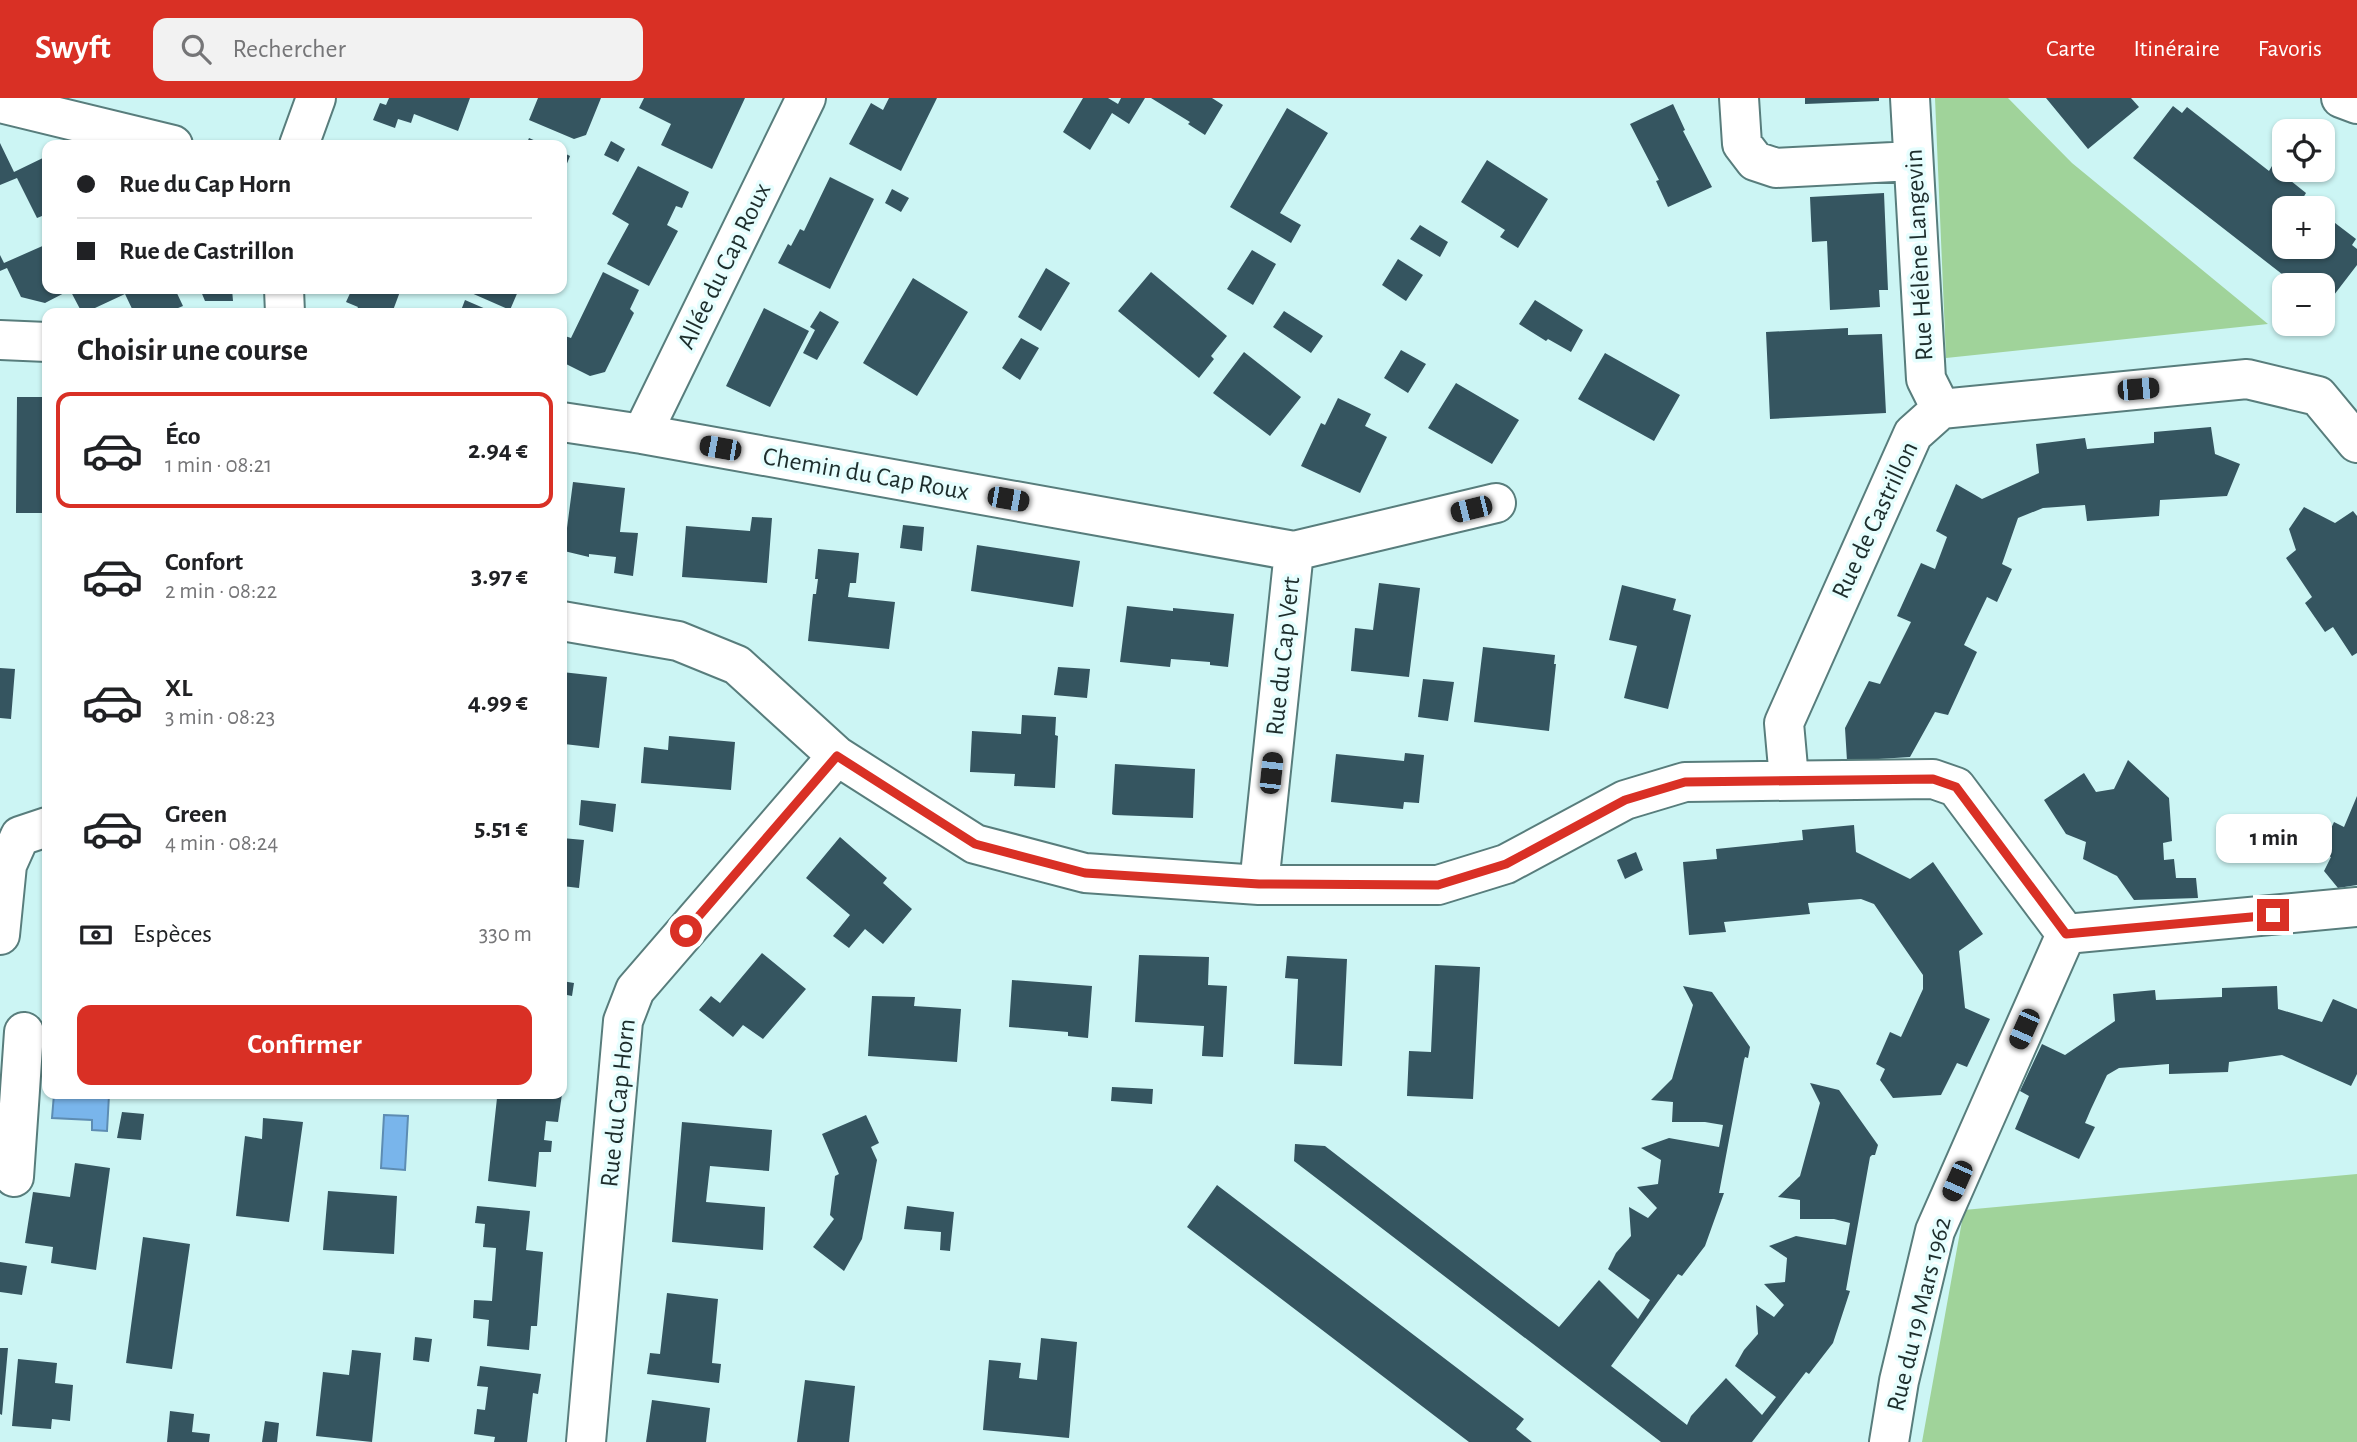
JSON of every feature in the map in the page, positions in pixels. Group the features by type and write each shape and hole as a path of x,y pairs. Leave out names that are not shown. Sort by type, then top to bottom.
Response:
{"street":[{"path":"301,140 316,98"},
{"name":"Allée du Cap Roux","path":"642,434 806,98"},
{"path":"1739,98 1742,144 1755,161 1776,168 1913,161"},
{"name":"Rue Hélène Langevin","path":"1910,98 1926,379 1941,409"},
{"path":"2341,98 2357,104"},
{"path":"0,103 152,140"},
{"path":"0,340 42,342"},
{"path":"1941,409 2247,379 2318,396 2357,443"},
{"name":"Rue de Castrillon","path":"1789,779 1784,723 1913,434 1941,409"},
{"name":"Chemin du Cap Roux","path":"567,423 1294,551"},
{"name":"Rue du Cap Vert","path":"1259,884 1294,551 1496,503"},
{"path":"567,622 678,641 737,665 837,756 975,844 1085,873 1259,884 1438,885 1506,864 1625,800 1685,782 1933,779 1956,787 2066,934 2357,907"},
{"name":"Rue du Cap Horn","path":"586,1442 623,1021 635,990 837,756"},
{"path":"0,935 7,865 20,836 42,829"},
{"name":"Rue du 19 Mars 1962","path":"1889,1442 1899,1381 1935,1231 2066,934"},
{"path":"15,1177 24,1032"}],"green space":[{"path":"1935,98 2008,98 2072,163 2268,324 1946,358"},
{"path":"2357,1174 2357,1442 1922,1442 1964,1210"}],"water":[{"path":"54,1099 109,1099 107,1131 92,1130 92,1120 52,1118"},
{"path":"384,1115 408,1116 405,1170 381,1168"}],"building":[{"path":"389,98 470,98 458,131 414,114 411,123 398,119 395,128 373,120 380,103 386,105"},
{"path":"538,98 601,98 586,135 574,139 529,120"},
{"path":"644,98 745,98 712,169 661,145 671,124 639,108"},
{"path":"889,98 937,98 901,171 849,144 871,103 883,110"},
{"path":"1083,98 1108,98 1118,104 1121,98 1145,98 1129,124 1112,113 1090,150 1063,132"},
{"path":"1151,98 1212,98 1223,105 1205,135 1188,124 1190,122"},
{"path":"1805,98 1879,98 1879,101 1805,104"},
{"path":"2046,98 2131,98 2139,107 2088,149"},
{"path":"1673,104 1685,130 1683,131 1712,187 1668,207 1656,181 1659,180 1630,124"},
{"path":"2173,106 2182,113 2187,107 2269,171 2272,166 2272,182 2292,182 2306,193 2304,196 2272,196 2272,259 2335,259 2335,223 2356,239 2352,245 2357,249 2357,265 2335,294 2335,273 2281,273 2133,158"},
{"path":"1287,108 1328,133 1280,213 1301,225 1291,243 1230,207"},
{"path":"611,141 625,149 618,162 604,155"},
{"path":"0,143 14,172 42,158 42,216 37,218 17,178 0,185"},
{"path":"1487,160 1548,199 1518,248 1500,237 1505,230 1461,202"},
{"path":"638,166 689,192 682,208 676,206 667,225 678,231 649,286 607,264 629,224 612,214"},
{"path":"830,177 874,199 830,289 778,263 800,229 804,231"},
{"path":"892,189 909,198 901,212 885,203"},
{"path":"1884,193 1888,290 1879,290 1880,307 1830,310 1827,241 1812,242 1810,197"},
{"path":"1420,225 1448,242 1440,257 1410,239"},
{"path":"42,246 42,294 62,294 45,303 21,297 7,268 0,271 0,255 4,263"},
{"path":"1252,250 1276,264 1253,305 1227,289"},
{"path":"1398,259 1423,275 1406,301 1382,285"},
{"path":"1046,268 1070,283 1041,331 1018,317"},
{"path":"603,272 639,290 630,309 634,313 605,372 590,376 567,364 567,337 571,338"},
{"path":"1151,272 1227,336 1211,356 1214,359 1199,378 1118,311"},
{"path":"913,278 968,312 917,396 863,363"},
{"path":"72,294 125,294 95,308 79,308"},
{"path":"125,294 177,294 183,306 178,308 132,308"},
{"path":"202,294 232,294 233,301 205,301"},
{"path":"350,294 399,294 394,308 358,308 346,302"},
{"path":"474,294 517,294 511,308"},
{"path":"465,300 483,308 462,308"},
{"path":"1535,300 1583,330 1571,352 1548,339 1546,341 1519,324"},
{"path":"764,308 809,331 770,407 726,386"},
{"path":"820,311 839,322 817,360 803,353 815,330 810,327"},
{"path":"1284,311 1323,336 1311,353 1273,327"},
{"path":"1848,328 1848,335 1882,334 1886,413 1770,419 1766,332"},
{"path":"1021,338 1039,348 1020,380 1002,368"},
{"path":"1401,350 1426,364 1408,393 1384,378"},
{"path":"1244,352 1301,397 1270,436 1213,393"},
{"path":"1605,353 1680,395 1654,441 1578,399"},
{"path":"1456,383 1519,420 1492,464 1428,428"},
{"path":"17,397 42,397 42,513 16,513"},
{"path":"1338,398 1371,414 1365,426 1387,437 1360,493 1301,466 1321,423 1325,425"},
{"path":"2211,427 2215,454 2240,464 2227,496 2160,500 2159,516 2087,521 2085,505 2043,508 2018,518 2002,564 2012,569 1997,602 1987,597 1964,645 1977,652 1948,715 1935,712 1910,757 1847,761 1845,728 1869,681 1880,684 1911,622 1897,616 1921,563 1935,569 1947,537 1936,531 1956,484 1982,499 2039,473 2036,444 2085,438 2087,449 2154,443 2154,432"},
{"path":"573,482 625,488 620,532 638,533 633,576 614,573 616,557 589,554 589,557 567,552"},
{"path":"2304,507 2335,523 2353,511 2357,516 2357,653 2352,656 2333,627 2325,632 2305,603 2312,597 2286,558 2296,550 2289,529"},
{"path":"752,517 772,518 767,583 682,577 686,526 750,531"},
{"path":"903,525 924,527 922,551 900,548"},
{"path":"977,545 1080,561 1073,607 971,591"},
{"path":"818,549 859,553 856,583 850,583 848,597 895,602 889,649 808,641 813,594 816,594 818,579 815,579"},
{"path":"1379,583 1420,588 1409,677 1351,671 1355,628 1373,630"},
{"path":"1622,585 1676,599 1673,610 1691,615 1668,709 1624,698 1637,646 1609,640"},
{"path":"1127,606 1234,614 1228,667 1210,665 1210,662 1171,659 1170,667 1120,662"},
{"path":"1483,647 1555,655 1549,731 1474,722"},
{"path":"1058,667 1090,669 1087,698 1054,695"},
{"path":"0,668 15,669 11,719 0,718"},
{"path":"567,673 607,677 599,748 567,744"},
{"path":"1423,679 1454,682 1448,721 1418,717"},
{"path":"1022,715 1056,717 1055,735 1058,736 1055,788 1014,786 1015,774 970,772 972,731 1021,734"},
{"path":"669,736 735,742 731,790 641,783 644,747 668,750"},
{"path":"1405,753 1424,755 1419,803 1404,802 1403,809 1331,802 1336,754 1404,761"},
{"path":"2128,760 2169,798 2172,841 2163,843 2164,860 2174,859 2176,878 2196,878 2198,898 2134,900 2117,876 2083,859 2086,842 2066,834 2044,800 2084,773 2096,792 2114,789"},
{"path":"1115,764 1195,769 1193,818 1112,814"},
{"path":"2357,796 2357,885 2338,888 2324,871 2331,857 2320,852 2334,822 2344,827"},
{"path":"581,800 616,804 613,832 579,825"},
{"path":"1854,825 1856,852 1910,879 1933,862 1983,934 1959,951 1965,1008 1990,1019 1967,1067 1957,1063 1941,1095 1893,1098 1880,1080 1885,1069 1876,1064 1890,1032 1901,1037 1923,989 1923,975 1874,904 1861,899 1808,903 1810,914 1724,922 1726,932 1689,935 1683,862 1717,859 1716,849 1803,840 1802,830"},
{"path":"840,837 887,878 883,883 912,909 883,944 865,929 849,948 833,936 850,915 806,878"},
{"path":"567,838 584,840 579,888 567,887"},
{"path":"1636,852 1643,870 1625,879 1617,860"},
{"path":"762,953 806,989 763,1039 743,1025 733,1037 699,1010 711,996 720,1003"},
{"path":"1139,955 1209,957 1208,985 1227,986 1223,1057 1202,1056 1204,1026 1135,1022"},
{"path":"1287,956 1347,959 1342,1066 1294,1064 1298,979 1285,978"},
{"path":"1435,965 1480,967 1473,1099 1407,1096 1409,1051 1431,1052"},
{"path":"1012,980 1092,986 1088,1038 1068,1036 1068,1032 1009,1027"},
{"path":"567,982 574,983 572,996 567,995"},
{"path":"1683,986 1712,992 1750,1047 1748,1058 1745,1057 1744,1060 1719,1193 1724,1193 1705,1246 1682,1276 1678,1274 1611,1366 1687,1425 1691,1416 1726,1378 1762,1415 1776,1397 1735,1366 1758,1334 1756,1305 1774,1317 1784,1305 1764,1284 1785,1282 1787,1258 1769,1246 1796,1236 1846,1245 1850,1223 1834,1219 1800,1219 1800,1200 1778,1197 1800,1176 1820,1103 1810,1083 1839,1090 1878,1145 1875,1155 1870,1157 1846,1290 1850,1291 1833,1343 1809,1374 1806,1372 1752,1442 1661,1442 1294,1161 1295,1144 1325,1146 1559,1327 1599,1280 1638,1319 1650,1300 1608,1269 1616,1253 1631,1236 1629,1207 1648,1218 1657,1208 1637,1187 1658,1184 1661,1160 1641,1148 1669,1138 1719,1147 1723,1125 1672,1122 1673,1102 1651,1100 1672,1079 1693,1005"},
{"path":"2277,986 2278,1009 2322,1022 2333,999 2357,1009 2357,1074 2351,1086 2282,1055 2229,1062 2228,1072 2169,1074 2169,1064 2119,1068 2107,1075 2091,1109 2085,1123 2095,1127 2079,1159 2015,1129 2029,1096 2020,1091 2042,1044 2065,1055 2115,1021 2113,994 2155,990 2156,1000 2222,997 2222,988"},
{"path":"872,996 915,997 914,1006 961,1009 957,1062 868,1056"},
{"path":"1112,1087 1153,1089 1152,1104 1111,1101"},
{"path":"497,1099 561,1099 558,1122 546,1121 544,1140 552,1141 551,1152 539,1152 536,1187 488,1181"},
{"path":"122,1112 144,1114 141,1140 117,1138"},
{"path":"866,1115 879,1143 871,1147 877,1160 862,1239 844,1271 813,1247 834,1219 830,1215 835,1176 839,1174 822,1134"},
{"path":"263,1118 303,1122 289,1222 236,1216 245,1136 262,1139"},
{"path":"682,1122 772,1130 769,1171 710,1166 706,1202 765,1207 763,1250 672,1242"},
{"path":"75,1163 110,1168 96,1270 51,1263 53,1247 25,1243 33,1192 70,1197"},
{"path":"1217,1185 1524,1419 1516,1429 1532,1442 1469,1442 1187,1227"},
{"path":"328,1191 397,1196 394,1254 323,1250"},
{"path":"477,1206 530,1211 526,1250 543,1252 537,1326 531,1326 529,1350 487,1346 489,1320 473,1318 474,1300 492,1301 496,1248 483,1247 485,1224 475,1223"},
{"path":"907,1206 954,1212 950,1251 940,1250 941,1232 904,1229"},
{"path":"143,1237 190,1244 172,1369 126,1363"},
{"path":"0,1262 27,1266 22,1295 0,1292"},
{"path":"667,1293 718,1299 712,1363 721,1364 719,1383 647,1374 650,1353 660,1354"},
{"path":"415,1337 432,1339 429,1362 413,1360"},
{"path":"1041,1338 1077,1342 1069,1438 983,1430 989,1360 1021,1363 1019,1378 1037,1380"},
{"path":"0,1348 8,1348 2,1415 0,1414"},
{"path":"352,1350 381,1353 372,1442 316,1436 323,1372 349,1375"},
{"path":"18,1359 57,1363 55,1383 73,1385 70,1421 52,1419 51,1429 12,1426"},
{"path":"480,1366 541,1374 538,1394 533,1393 527,1442 494,1442 495,1437 474,1434 477,1409 485,1410 488,1387 477,1386"},
{"path":"805,1380 855,1386 849,1442 797,1442"},
{"path":"652,1400 710,1408 706,1442 646,1442"},
{"path":"170,1411 194,1414 192,1432 210,1434 209,1442 167,1442"},
{"path":"265,1421 279,1423 277,1442 262,1442"}],"route":[{"path":"686,931 837,756 975,844 1085,873 1259,884 1438,885 1506,864 1625,800 1685,782 1933,779 1956,787 2066,934 2273,915"}]}
